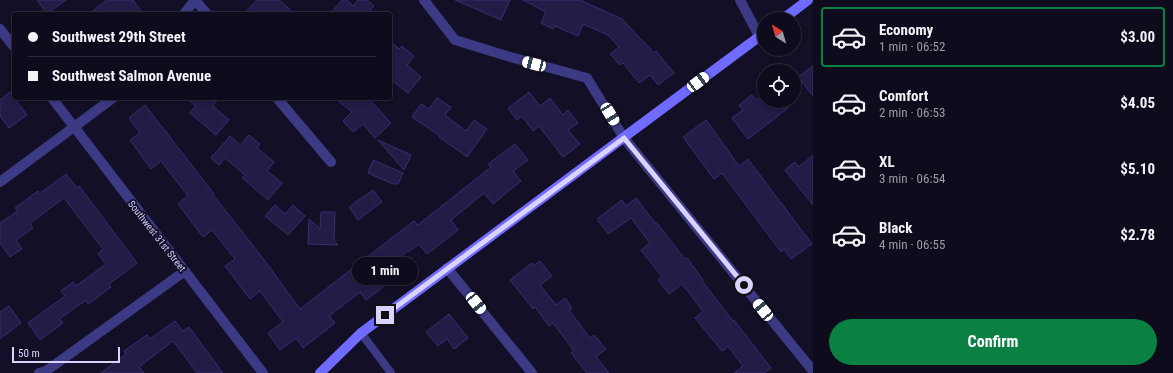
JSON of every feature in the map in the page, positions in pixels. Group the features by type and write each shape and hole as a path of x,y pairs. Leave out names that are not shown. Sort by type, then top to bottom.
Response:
{"street":[{"path":"186,12 195,0 204,12"},
{"path":"424,0 455,40 587,78 624,138 813,371"},
{"path":"740,0 757,26"},
{"path":"792,12 808,0"},
{"path":"0,28 12,44"},
{"path":"320,373 361,333 757,38"},
{"name":"Southwest 31st Street","path":"54,100 263,373"},
{"path":"0,182 110,100"},
{"path":"279,100 331,162"},
{"path":"447,268 532,373"},
{"path":"39,373 46,371 185,271"}],"lane":[{"path":"361,333 391,373"}],"building":[{"path":"37,0 66,0 50,12 46,12"},
{"path":"107,0 133,0 142,12 92,12"},
{"path":"257,0 279,0 293,12 246,12"},
{"path":"342,0 347,0 353,6 358,0 367,0 374,6 369,12 332,12"},
{"path":"455,0 510,0 501,20"},
{"path":"523,0 580,0 622,19 654,53 656,51 674,73 658,85 650,75 639,83 623,63 620,65 610,54 619,47 608,35 583,24 578,36 555,26 553,29 541,23 546,12"},
{"path":"392,43 399,49 402,46 414,56 407,65 421,77 408,93 392,81"},
{"path":"813,66 813,96 801,81 801,75"},
{"path":"10,92 12,95 12,100 16,100 27,115 9,128 0,116 0,100"},
{"path":"529,92 540,106 550,98 563,115 568,110 578,123 568,130 580,144 563,157 539,126 533,131 522,116 517,120 508,108"},
{"path":"752,95 756,100 757,99 757,108 788,108 748,139 732,118 743,110 739,105"},
{"path":"437,98 451,107 445,115 466,131 474,120 487,129 467,157 412,117 421,104 429,109"},
{"path":"188,100 218,100 213,106 229,120 216,135 190,113 196,106"},
{"path":"337,100 370,100 391,123 375,138 363,124 353,132 343,121 352,112"},
{"path":"145,105 262,257 300,309 414,221 418,225 491,167 488,164 515,144 528,160 513,171 521,181 493,204 484,193 451,220 458,230 427,254 419,244 408,251 384,269 392,280 366,300 360,292 329,316 335,323 303,348 296,338 280,350 268,333 283,322 260,291 250,299 225,266 235,259 212,230 203,237 178,204 188,196 161,161 151,169 130,140 140,133 129,118"},
{"path":"706,120 739,166 748,159 812,244 791,259 784,249 781,252 722,173 714,179 683,137"},
{"path":"249,135 260,144 257,148 274,162 267,171 282,183 268,200 242,178 245,175 225,158 219,165 211,158 230,136 240,145"},
{"path":"378,140 411,155 404,170"},
{"path":"813,155 813,205 785,170 795,162 799,167"},
{"path":"373,160 403,173 398,184 393,184 368,173"},
{"path":"66,174 77,188 79,186 137,263 109,284 111,287 88,304 86,300 59,319 63,323 40,340 28,323 65,296 61,291 73,282 76,286 106,264 98,254 103,249 64,198 30,223 33,228 16,240 22,249 10,257 0,243 0,223 18,211 15,208 38,191 39,194"},
{"path":"373,190 382,202 358,220 349,207"},
{"path":"636,198 685,259 687,258 703,280 702,281 771,368 764,373 734,373 743,366 728,346 722,351 695,318 703,311 682,284 669,294 658,280 662,277 641,250 650,243 631,218 608,234 597,219 622,200 626,206"},
{"path":"275,205 285,214 293,205 305,216 288,235 265,216"},
{"path":"321,212 335,212 334,241 338,245 308,244 309,219 320,229"},
{"path":"540,261 552,276 540,285 556,305 565,298 572,308 569,310 590,338 594,335 606,349 596,357 609,373 587,373 571,353 574,351 553,323 549,326 535,307 533,309 510,280 532,263 533,266"},
{"path":"9,306 21,323 0,339 0,312"},
{"path":"449,314 468,338 454,349 447,339 438,346 426,332"},
{"path":"175,321 183,331 189,327 223,373 197,373 173,341 139,367 144,373 101,373 126,354 124,351 147,335 150,339"}],"route":[{"path":"385,315 624,138 744,285"}]}
